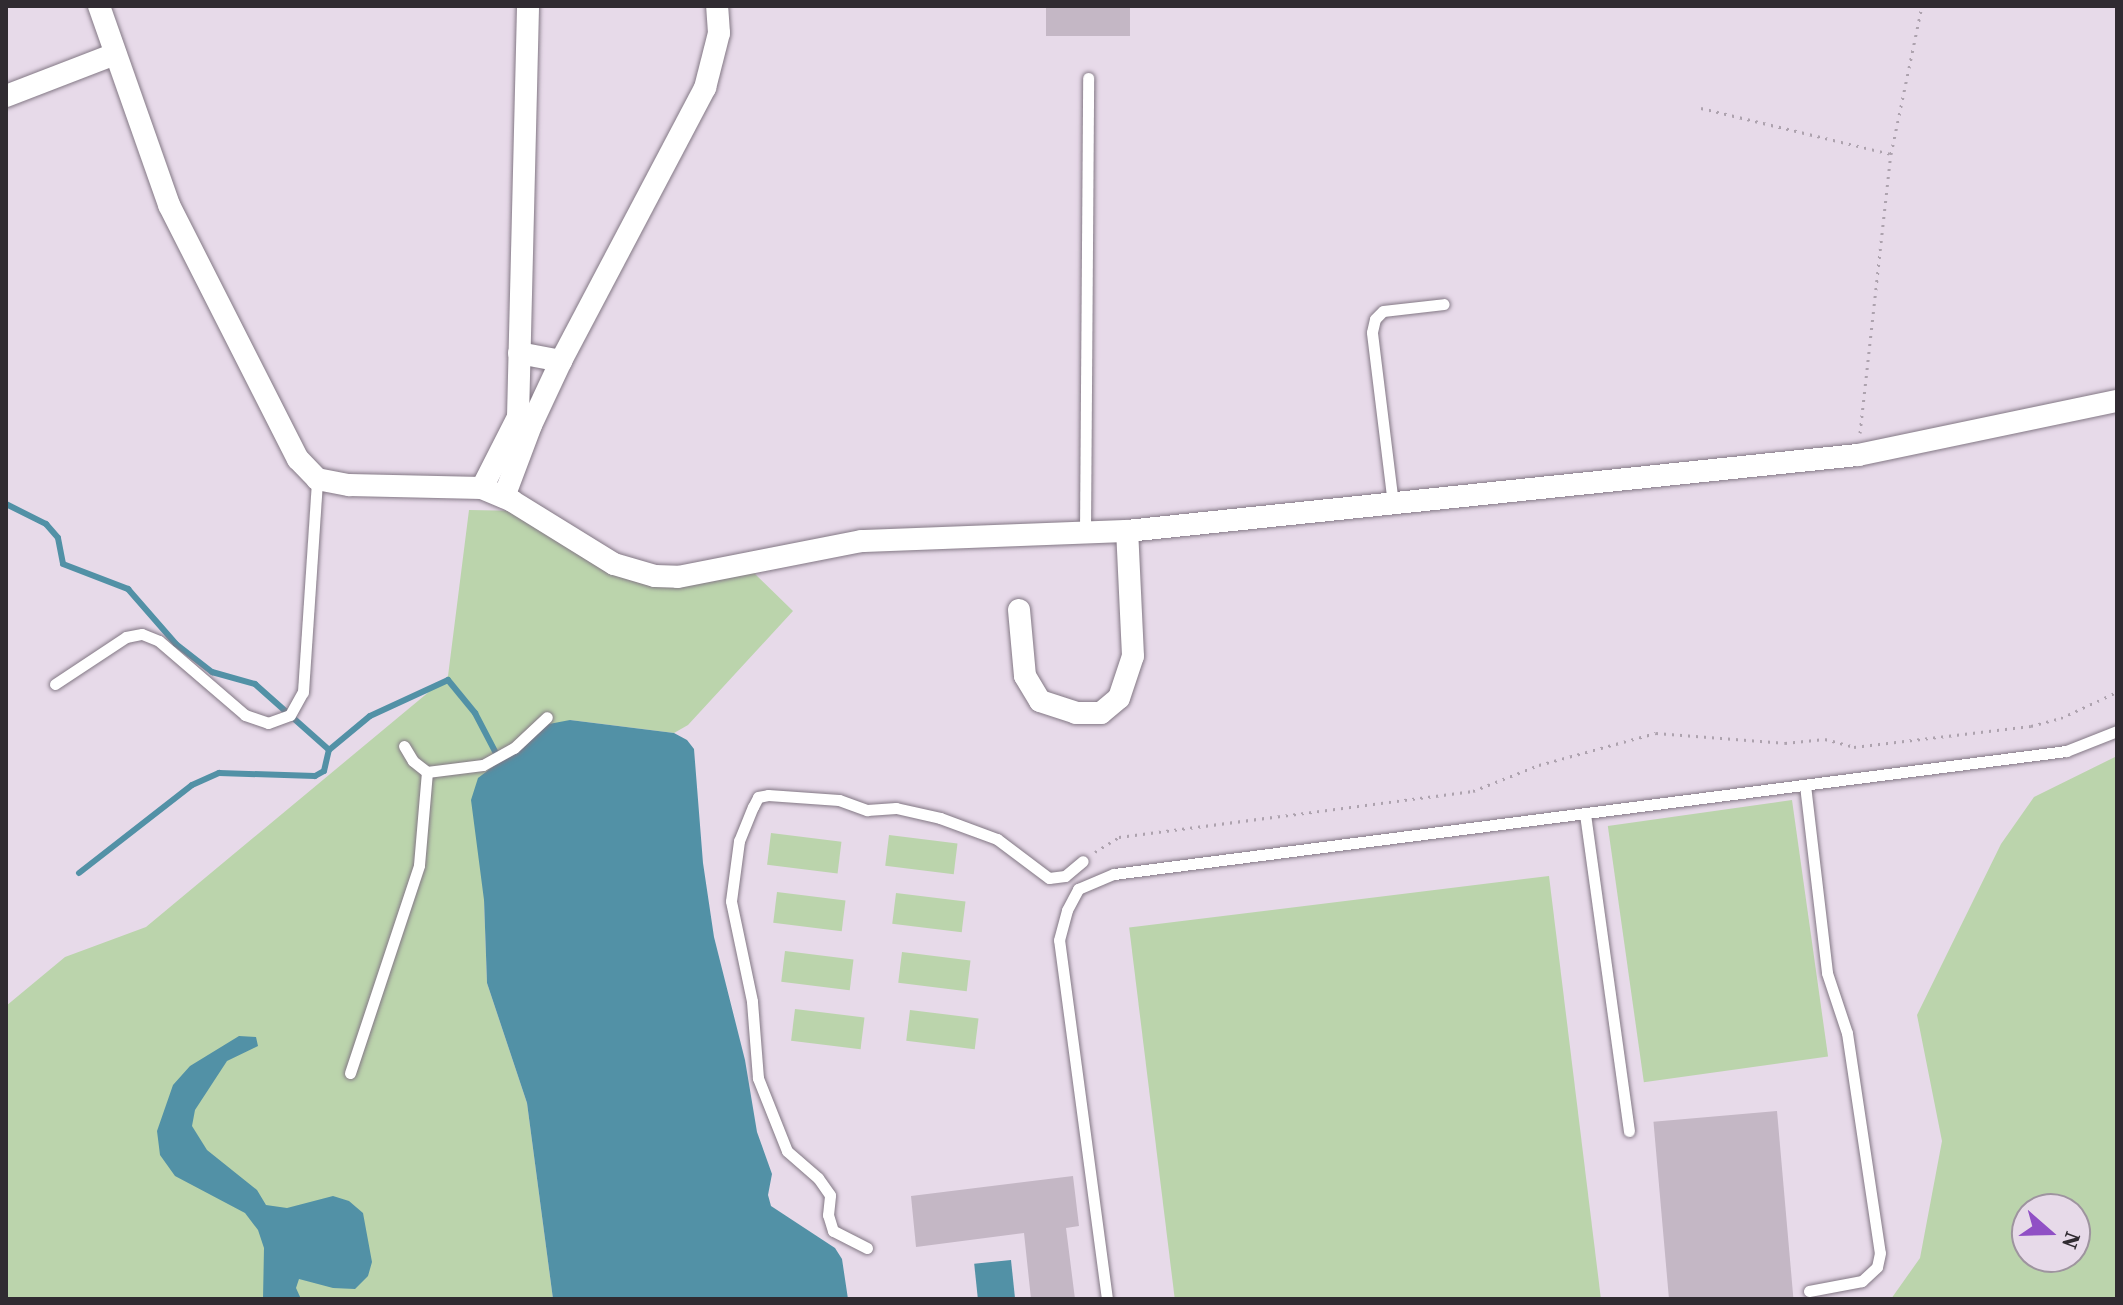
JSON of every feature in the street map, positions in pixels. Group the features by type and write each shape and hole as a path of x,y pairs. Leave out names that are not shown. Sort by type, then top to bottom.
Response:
{"street":[{"path":"99,6 169,205 289,446 317,479 349,485 482,488 504,497 614,564 655,576 678,577 862,541 1127,531 1858,455 2117,401"},
{"path":"504,497 524,421 519,353 528,6"},
{"path":"482,488 561,361 705,88 719,33 717,6"},
{"path":"6,96 115,54"},
{"path":"519,353 561,361"},
{"path":"1019,610 1025,676 1040,701 1076,713 1101,713 1119,698 1133,656 1127,531"}],"lane":[{"path":"1085,533 1088,78"},
{"path":"1393,505 1372,332 1375,319 1383,311 1444,304"},
{"path":"55,684 126,637 142,634 159,641 245,715 268,723 290,715 303,692 317,479"},
{"path":"404,746 413,761 427,772 483,765 547,717"},
{"path":"1107,1299 1059,940 1067,910 1078,889 1114,874 2066,751 2117,731"},
{"path":"350,1073 419,865 427,772"},
{"path":"1805,785 1827,973 1847,1033 1880,1253 1877,1267 1862,1281 1809,1291"},
{"path":"867,1248 833,1231 828,1215 830,1195 818,1178 787,1151 758,1078 752,1001 731,901 739,841 758,797 839,800 867,810 896,808 940,818 997,839 1049,878 1065,876 1083,861"},
{"path":"1585,814 1629,1131"}],"path":[{"path":"1858,455 1891,154 1922,6"},
{"path":"1701,108 1891,154"},
{"path":"1083,861 1119,837 1473,791 1539,765 1656,733 1785,743 1825,739 1854,747 2031,726 2061,718 2117,692"}],"green space":[{"path":"469,510 522,511 619,567 753,572 793,611 688,725 674,733 570,720 484,900 487,983 527,1103 553,1299 6,1299 6,1006 65,957 146,927 448,676"},
{"path":"2117,756 2117,1299 1891,1299 1920,1258 1942,1141 1917,1015 2001,844 2034,797"},
{"path":"1792,800 1828,1056 1644,1082 1608,826"},
{"path":"771,833 841,842 838,873 767,865"},
{"path":"889,835 957,843 954,874 885,866"},
{"path":"1549,876 1601,1299 1175,1299 1129,928"},
{"path":"777,892 845,900 842,931 773,923"},
{"path":"896,893 965,902 962,932 892,924"},
{"path":"785,951 853,959 850,990 781,982"},
{"path":"902,952 970,960 967,991 898,983"},
{"path":"795,1009 864,1018 861,1049 791,1041"},
{"path":"910,1010 978,1018 975,1049 906,1041"}],"water":[{"path":"570,720 674,733 687,740 694,749 703,863 714,937 745,1060 757,1132 772,1174 768,1195 771,1206 835,1248 842,1259 848,1299 553,1299 527,1103 487,983 484,900 471,800 478,778 549,724"},
{"path":"239,1036 256,1037 258,1046 227,1061 195,1110 192,1126 207,1150 257,1190 266,1205 287,1208 333,1196 349,1201 363,1213 372,1262 368,1276 355,1289 333,1288 299,1279 296,1288 301,1299 263,1299 264,1248 258,1230 245,1213 175,1176 160,1155 157,1131 173,1085 190,1066"},
{"path":"1011,1260 1015,1299 978,1299 974,1264"}],"building":[{"path":"1046,6 1130,6 1130,36 1046,36"},
{"path":"1777,1111 1793,1299 1669,1299 1653,1122"},
{"path":"1073,1176 1079,1226 1066,1228 1075,1299 1031,1299 1024,1233 916,1247 911,1196"}],"waterway":[{"path":"6,504 46,524 58,538 63,564 128,589 176,644 212,672 255,684 329,750 370,716 448,680 475,713 498,757"},
{"path":"79,873 192,785 219,773 315,776 324,771 329,750"}]}
